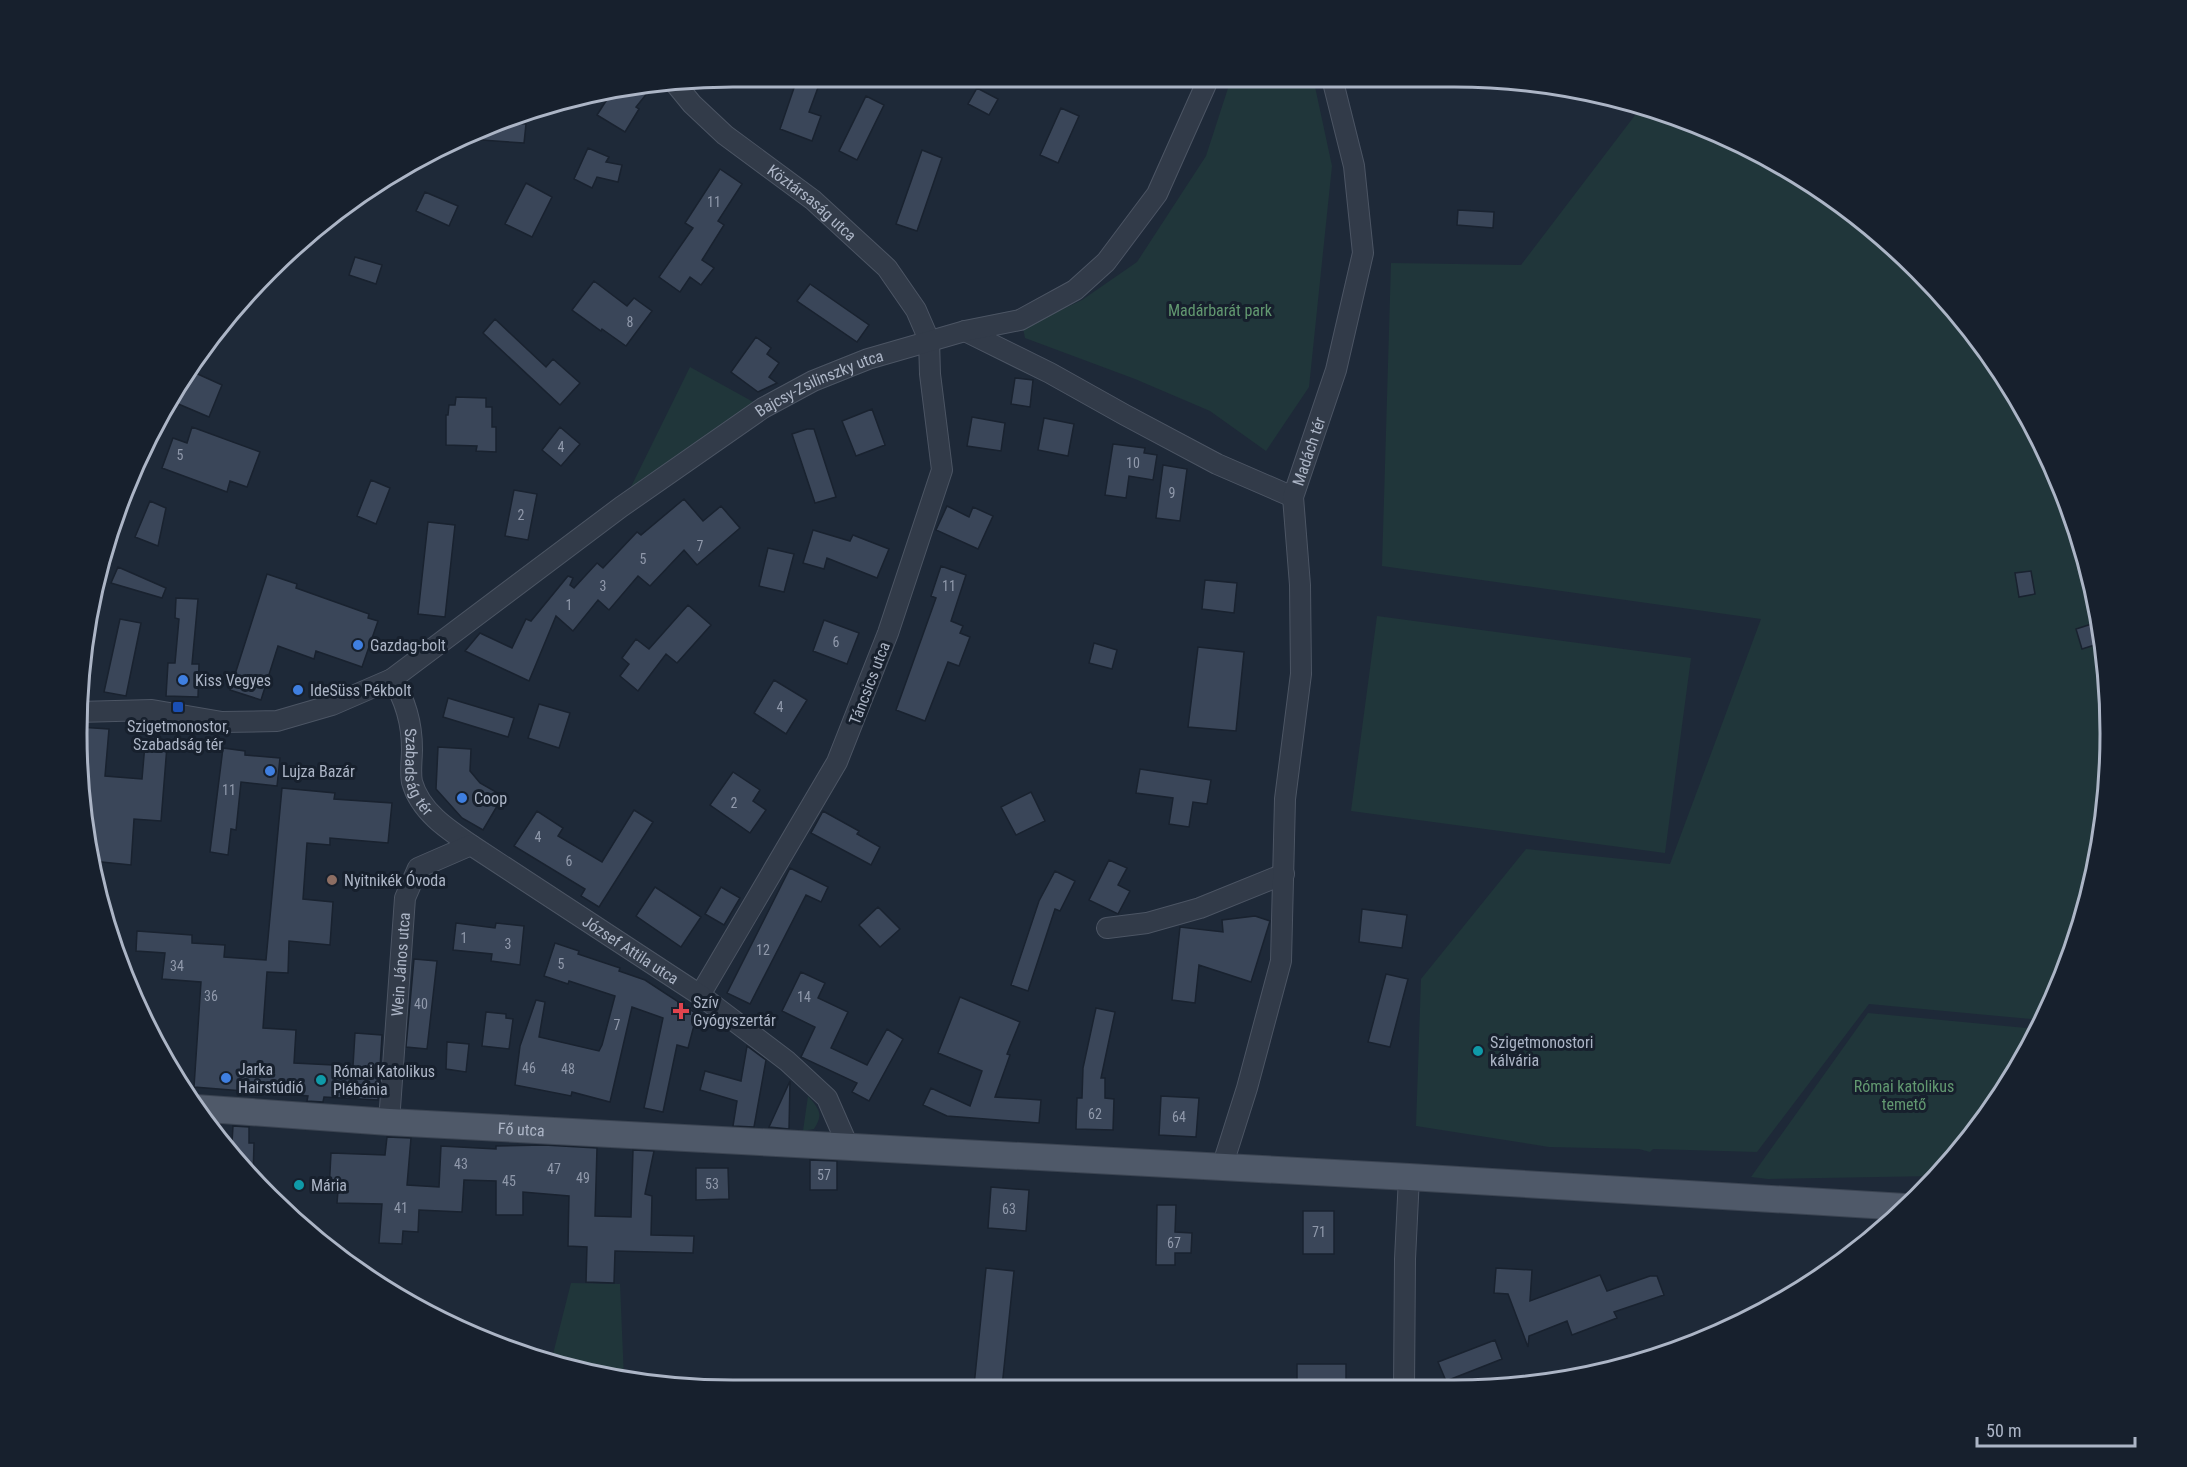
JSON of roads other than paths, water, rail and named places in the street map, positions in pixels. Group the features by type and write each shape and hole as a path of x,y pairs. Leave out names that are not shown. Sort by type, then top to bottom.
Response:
{"main road":[{"name":"Fő utca","path":"208,1109 389,1122 1896,1205"}],"street":[{"name":"Bajcsy-Zsilinszky utca","path":"88,712 152,710 222,722 277,721 332,705 392,680 621,507 764,408 813,381 868,359 965,331 1020,321 1075,290 1106,262 1157,194 1205,87"},
{"name":"Madách tér","path":"965,331 1050,373 1217,464 1293,497 1336,370 1363,253 1354,166 1335,87"},
{"name":"Köztársaság utca","path":"680,89 725,135 813,200 887,268 916,310 929,340"},
{"name":"Táncsics utca","path":"700,995 837,762 888,633 942,470 930,374 929,340"},
{"path":"1222,1167 1247,1088 1281,961 1284,799 1301,674 1300,585 1293,497"},
{"name":"Szabadság tér","path":"392,680 404,697 412,736 412,781 420,801 439,822 471,845"},
{"name":"József Attila utca","path":"471,845 700,995 787,1061 826,1098 849,1146"},
{"name":"Wein János utca","path":"389,1122 405,898 418,868 471,845"},
{"path":"1107,928 1147,923 1200,908 1284,874"},
{"path":"1404,1380 1405,1258 1409,1177"}],"place":[{"name":"Gazdag-bolt","path":"358,645"},
{"name":"Kiss Vegyes","path":"183,680"},
{"name":"IdeSüss Pékbolt","path":"298,690"},
{"name":"Szigetmonostor, Szabadság tér","path":"178,707"},
{"name":"Lujza Bazár","path":"270,771"},
{"name":"Coop","path":"462,798"},
{"name":"Nyitnikék Óvoda","path":"332,880"},
{"name":"Szív Gyógyszertár","path":"681,1011"},
{"name":"Szigetmonostori kálvária","path":"1478,1051"},
{"name":"Jarka Hairstúdió","path":"226,1078"},
{"name":"Római Katolikus Plébánia","path":"321,1080"},
{"name":"Mária","path":"299,1185"}],"park label":[{"name":"Madárbarát park","path":"1220,310"},
{"name":"Római katolikus temető","path":"1904,1095"}]}
